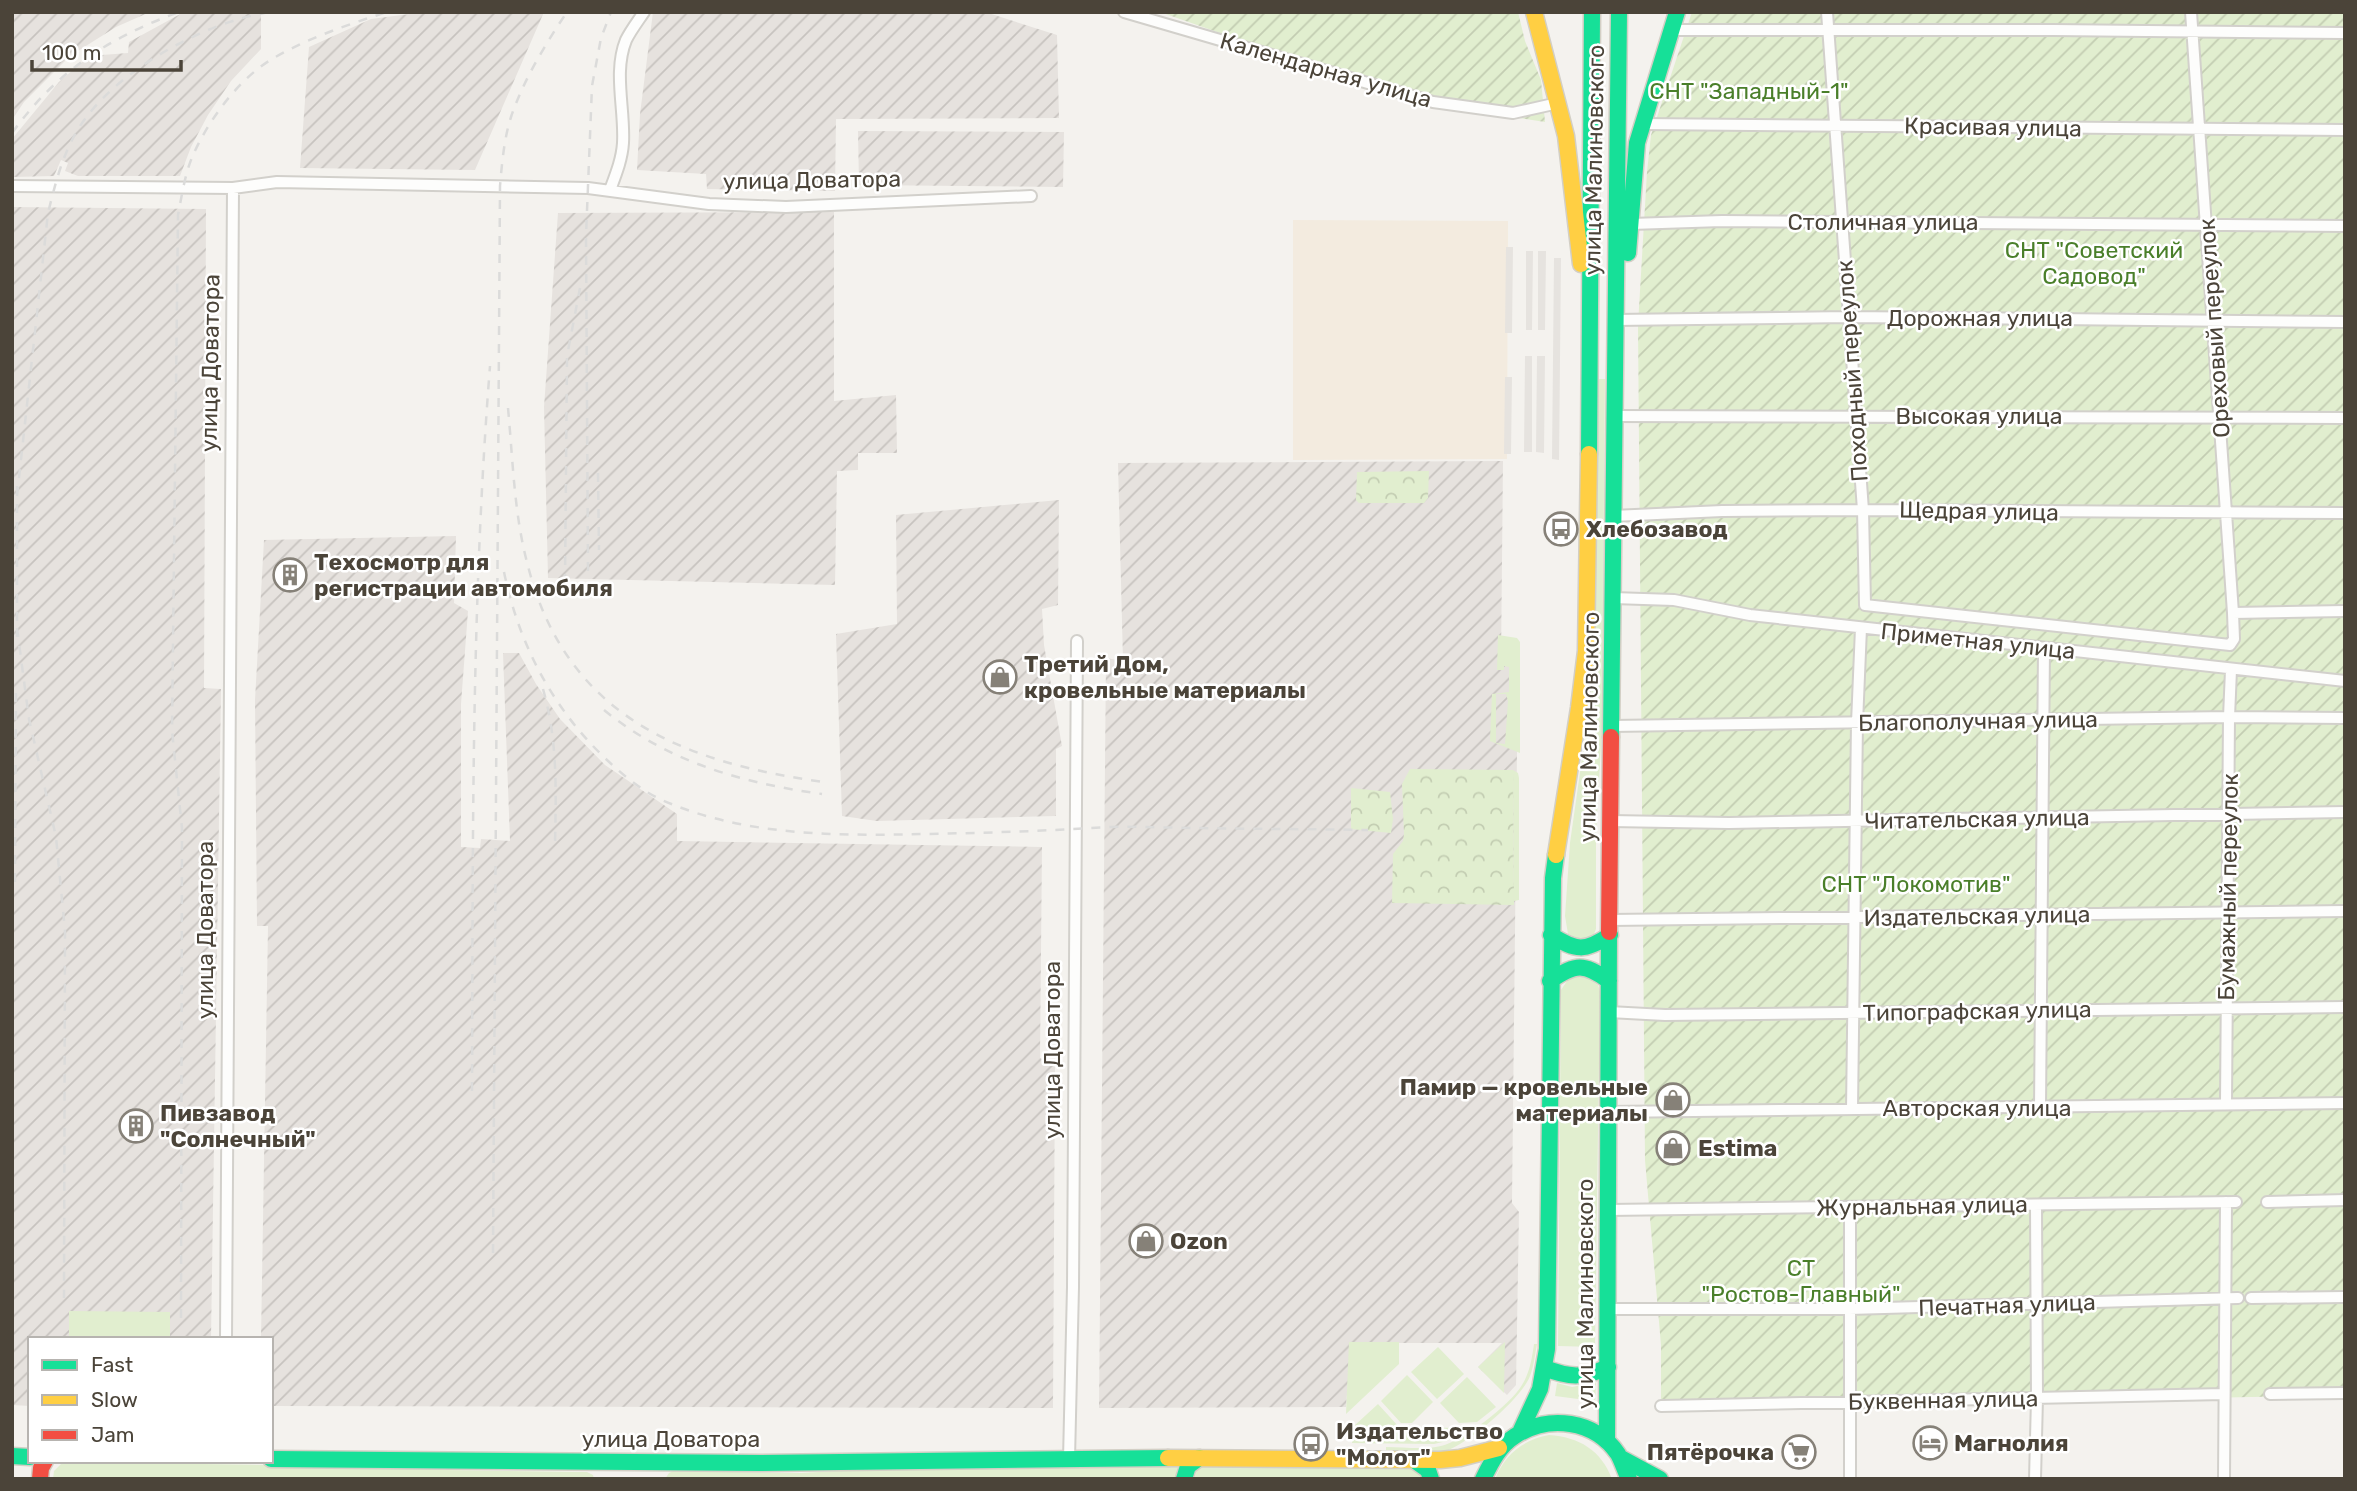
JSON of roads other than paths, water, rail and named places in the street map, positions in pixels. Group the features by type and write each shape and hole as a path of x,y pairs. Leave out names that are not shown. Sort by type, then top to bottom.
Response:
{"main road":[{"path":"1534,12 1558,103 1570,166 1578,256 1591,292"},
{"name":"улица Малиновского","path":"1521,1430 1540,1389 1545,1368 1551,935 1556,852 1582,699 1586,650 1592,12"},
{"name":"улица Малиновского","path":"1607,1441 1610,821 1619,12"},
{"path":"1615,291 1626,262 1641,124 1677,12"},
{"path":"1551,935 1568,946 1583,949 1597,945 1610,927"},
{"path":"1550,981 1565,970 1581,965 1597,971 1609,981"},
{"path":"1545,1368 1574,1378 1594,1374 1608,1367"},
{"path":"1483,1479 1488,1464 1499,1448 1521,1430 1534,1424 1566,1422 1581,1426 1607,1441 1621,1458 1629,1479"},
{"name":"улица Доватора","path":"273,1459 663,1462 1199,1458 1414,1460 1460,1458 1499,1448"},
{"path":"1184,1479 1188,1466 1199,1458"},
{"path":"1621,1458 1660,1479"},
{"path":"1414,1460 1428,1470 1431,1479"},
{"path":"592,1461 600,1468 602,1479"},
{"path":"653,1479 655,1469 663,1462"}],"street":[{"path":"610,190 620,162 623,142 620,69 622,54 627,38 644,12"},
{"name":"Календарная улица","path":"1124,12 1421,99 1506,113 1558,103"},
{"name":"Походный переулок","path":"1827,12 1863,510 1865,605 2225,645 2233,643"},
{"name":"Ореховый переулок","path":"2191,12 2221,417 2233,643"},
{"path":"1671,30 2345,33"},
{"name":"Красивая улица","path":"1641,124 2345,130"},
{"name":"улица Доватора","path":"226,1337 233,188 277,182 588,188 709,204 786,207 1031,196"},
{"path":"12,186 233,188"},
{"name":"Столичная улица","path":"1631,224 1721,221 2345,226"},
{"name":"Дорожная улица","path":"1615,320 1848,317 2345,322"},
{"name":"Высокая улица","path":"1614,416 2345,418"},
{"name":"Щедрая улица","path":"1613,516 1722,511 1863,510 2345,513"},
{"name":"Приметная улица","path":"1613,598 1674,600 1750,615 2345,681"},
{"path":"2233,613 2345,611"},
{"path":"1852,1109 1857,723 1861,628"},
{"name":"улица Доватора","path":"1069,1460 1073,1287 1077,641"},
{"path":"2040,1108 2044,648"},
{"name":"Бумажный переулок","path":"2226,1104 2231,670"},
{"name":"Благополучная улица","path":"1612,726 2043,719 2345,718"},
{"name":"Читательская улица","path":"1610,821 1729,823 2345,812"},
{"name":"Издательская улица","path":"1610,927 1854,918 2345,911"},
{"name":"Типографская улица","path":"1609,1012 1665,1015 2345,1007"},
{"name":"Авторская улица","path":"1608,1112 2345,1103"},
{"path":"2267,1202 2345,1200"},
{"name":"Журнальная улица","path":"1608,1210 2231,1202 2225,1298"},
{"path":"2035,1479 2038,1398 2036,1205"},
{"path":"1850,1207 1850,1479"},
{"path":"2252,1298 2345,1297"},
{"path":"2224,1479 2225,1298"},
{"name":"Печатная улица","path":"1608,1309 1849,1309 2238,1298"},
{"path":"2270,1394 2345,1393"},
{"name":"Буквенная улица","path":"1661,1406 2224,1394"}],"railway":[{"path":"12,133 47,92 86,59 129,33 179,12"},
{"path":"17,496 48,213 67,150 92,110 136,70 190,38 245,17 271,12"},
{"path":"181,1318 182,828 172,731 178,215 194,153 217,113 248,77 272,59 300,45 387,12"},
{"path":"493,1253 500,186 507,134 516,103 551,36 567,12"},
{"path":"588,571 586,236 592,86 601,38 611,12"},
{"path":"565,583 567,356 580,288"},
{"path":"472,1091 476,637 490,366"},
{"path":"508,408 523,547 546,618 570,660 601,695 637,723 678,745 724,761 824,782"},
{"path":"598,473 599,550"},
{"path":"17,486 17,637"},
{"path":"504,572 529,650 570,719 607,760 633,782 662,800 693,812 757,827 857,835 1119,827 1368,830"},
{"path":"17,628 29,719 56,837 65,931 64,1298"},
{"path":"15,882 16,686"},
{"path":"543,689 554,747 555,845"},
{"path":"604,710 628,728 680,757 763,784 822,794"}],"place":[{"name":"Хлебозавод","path":"1561,529"},
{"name":"Техосмотр для регистрации автомобиля","path":"290,575"},
{"name":"Третий Дом, кровельные материалы","path":"1000,677"},
{"name":"Памир — кровельные материалы","path":"1673,1100"},
{"name":"Пивзавод \"Солнечный\"","path":"136,1126"},
{"name":"Estima","path":"1673,1148"},
{"name":"Ozon","path":"1146,1241"},
{"name":"Магнолия","path":"1930,1443"},
{"name":"Издательство \"Молот\"","path":"1311,1444"},
{"name":"Пятёрочка","path":"1799,1452"}],"park label":[{"name":"СНТ \"Западный-1\"","path":"1749,91"},
{"name":"СНТ \"Советский Садовод\"","path":"2094,263"},
{"name":"СНТ \"Локомотив\"","path":"1916,884"},
{"name":"СТ \"Ростов-Главный\"","path":"1801,1281"}]}
